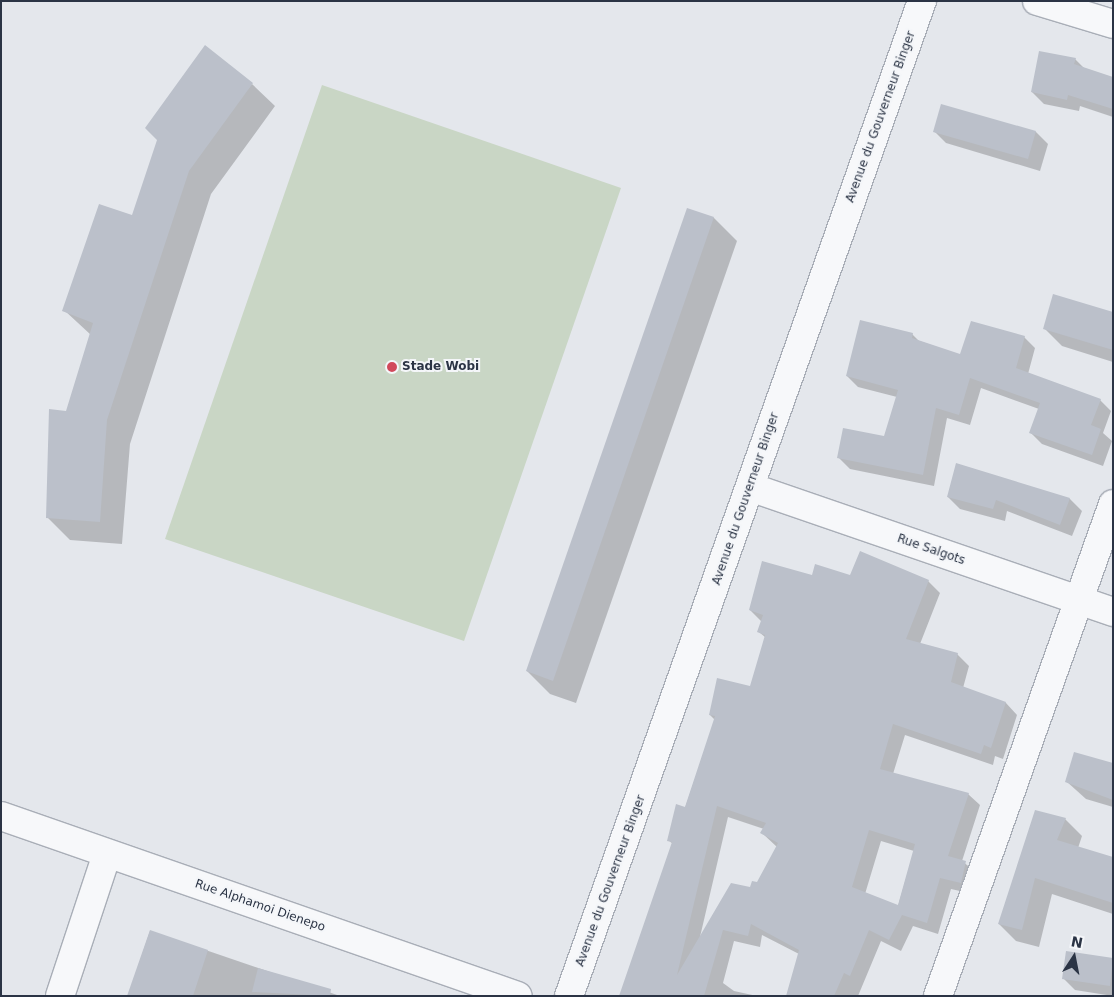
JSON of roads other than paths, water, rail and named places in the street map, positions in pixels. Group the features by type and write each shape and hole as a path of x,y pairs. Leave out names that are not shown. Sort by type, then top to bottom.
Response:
{"street":[{"name":"Avenue du Gouverneur Binger","path":"569,996 922,1"},
{"path":"1037,1 1113,24"},
{"name":"Rue Salgots","path":"750,487 1113,612"},
{"path":"938,996 1113,504"},
{"name":"Rue Alphamoi Dienepo","path":"1,816 518,996"},
{"path":"60,996 107,854"}],"place":[{"name":"Stade Wobi","path":"392,367"}]}
